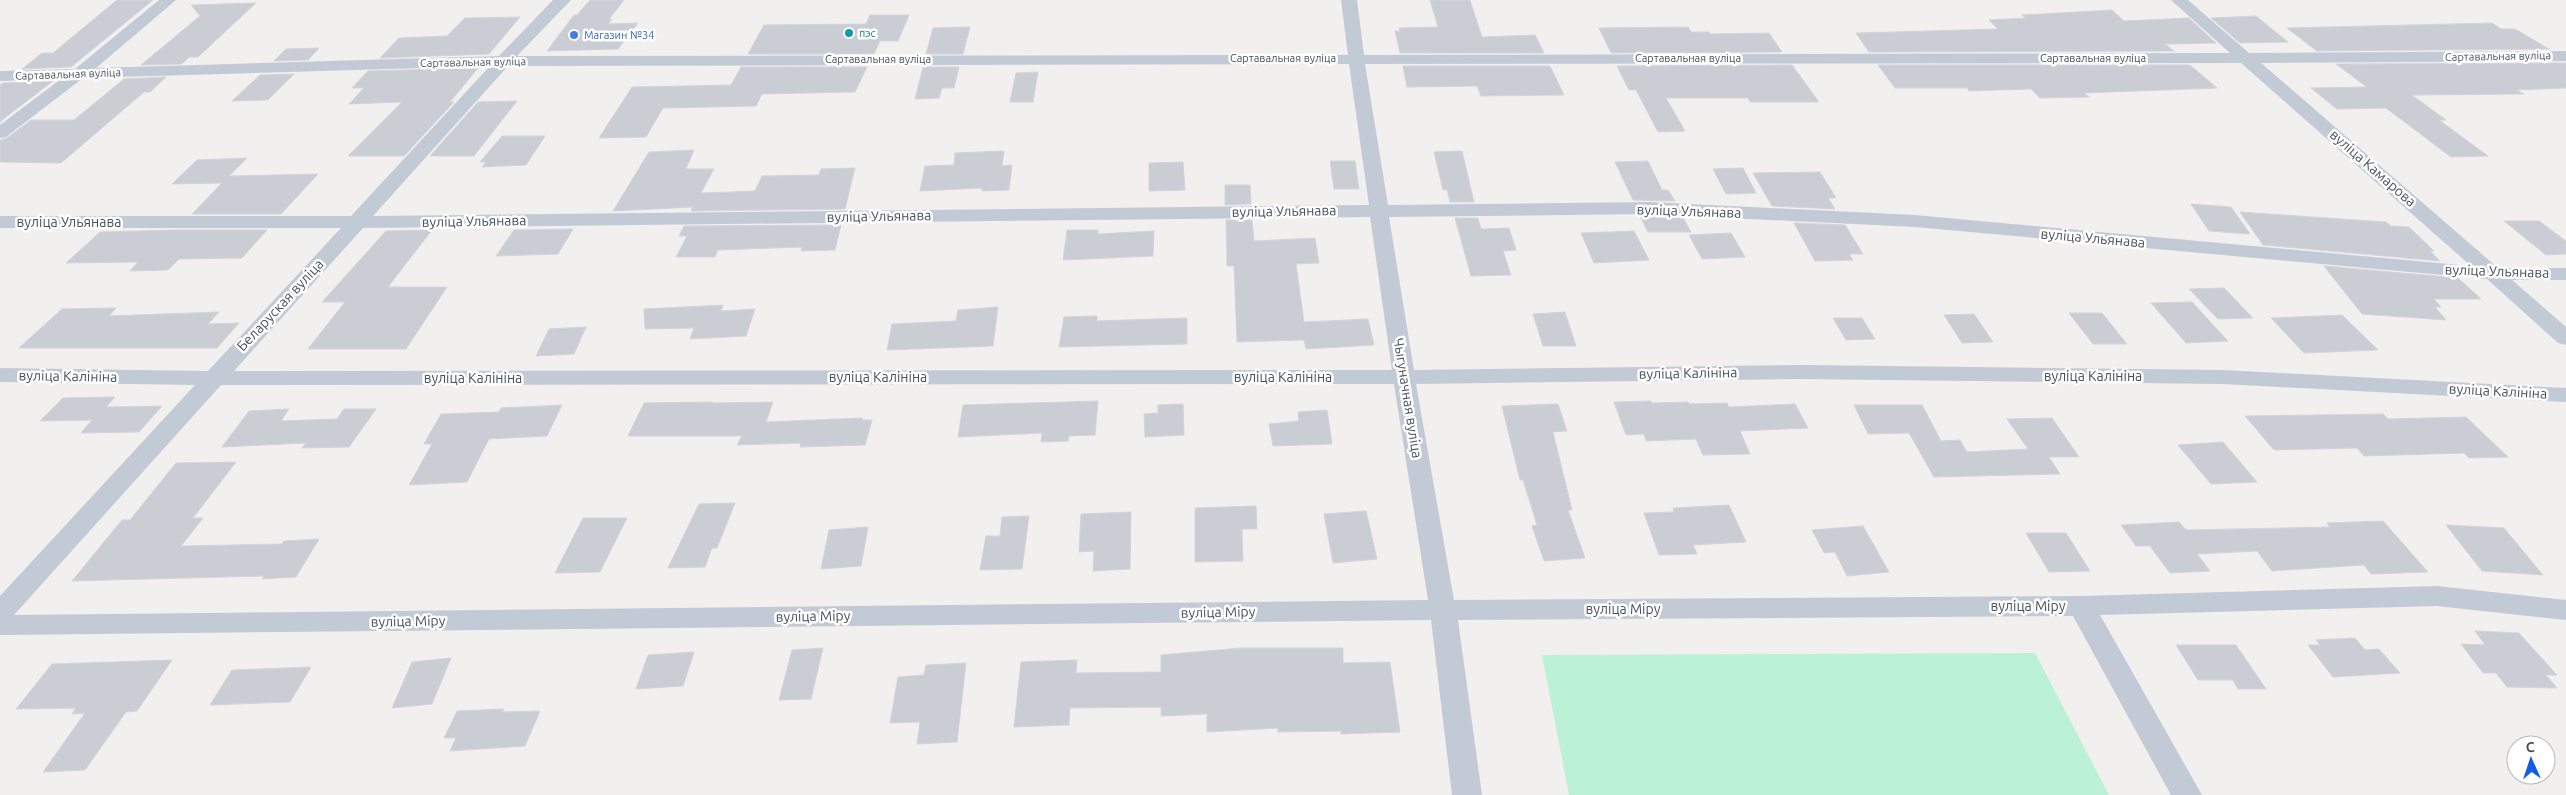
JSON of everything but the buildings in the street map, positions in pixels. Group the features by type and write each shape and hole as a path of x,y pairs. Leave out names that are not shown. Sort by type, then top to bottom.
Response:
{"street":[{"path":"0,133 80,73 168,0"},
{"name":"Беларуская вуліца","path":"0,613 212,378 555,5 563,0"},
{"name":"Чыгуначная вуліца","path":"1349,0 1378,210 1443,610 1467,795"},
{"name":"вуліца Камарова","path":"2179,0 2566,338"},
{"name":"Сартавальная вуліца","path":"0,76 505,60 2566,56"},
{"name":"вуліца Ульянава","path":"0,222 356,222 1650,208 1915,221 2494,274 2566,274"},
{"name":"вуліца Калініна","path":"0,375 212,378 1404,377 1802,372 2223,377 2566,395"},
{"name":"вуліца Міру","path":"0,625 1443,610 2081,606 2436,596 2566,610"},
{"path":"2081,606 2187,795"}],"green space":[{"path":"2035,653 2109,795 1569,795 1542,655"}],"place":[{"name":"пэс","path":"849,33"},
{"name":"Магазин №34","path":"574,35"}]}
